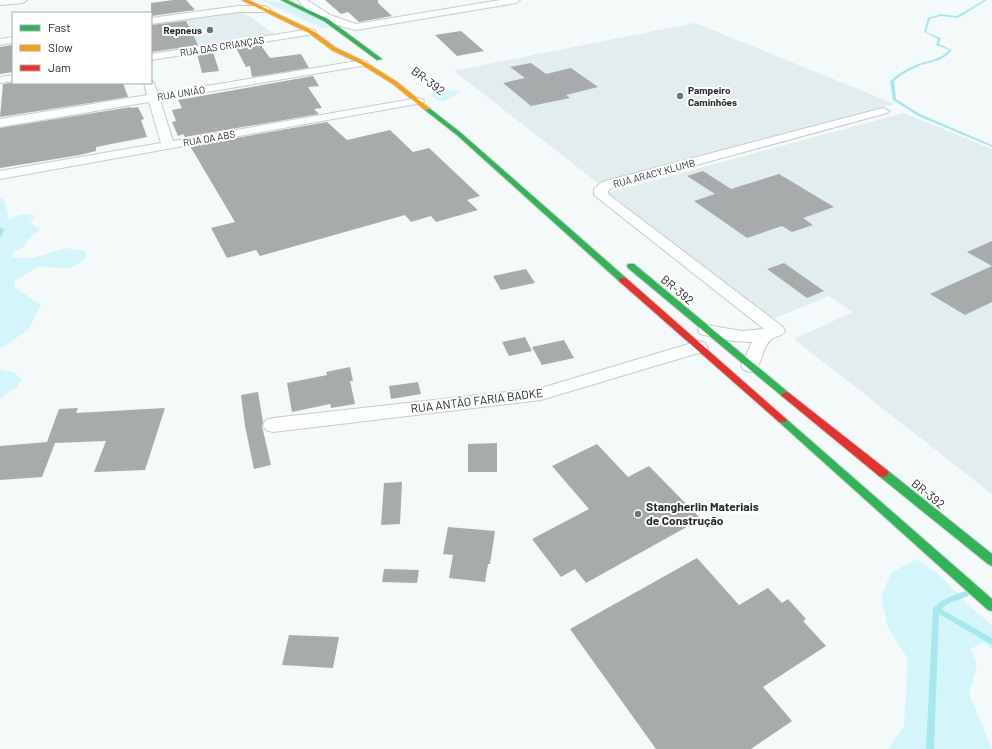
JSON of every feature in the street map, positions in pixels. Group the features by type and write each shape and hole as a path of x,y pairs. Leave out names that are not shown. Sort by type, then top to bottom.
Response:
{"highway":[{"path":"283,0 326,20 336,28 350,30 384,63"},
{"name":"BR-392","path":"248,1 308,31 334,49 363,63 395,83 418,101 473,146 992,606"},
{"name":"BR-392","path":"308,31 324,32 336,28"},
{"name":"BR-392","path":"621,258 750,366 992,561"}],"street":[{"path":"0,2 23,0"},
{"path":"302,0 320,12 345,24 350,30 516,0"},
{"path":"458,0 469,8"},
{"path":"238,9 248,1"},
{"path":"208,4 219,12"},
{"path":"152,21 238,9 265,9"},
{"name":"RUA DAS CRIANÇAS","path":"152,57 308,31"},
{"path":"0,42 12,40"},
{"name":"RUA UNIÃO","path":"0,123 363,63"},
{"path":"0,80 12,78"},
{"path":"149,84 168,145"},
{"name":"RUA DA ABS","path":"0,175 418,101"},
{"name":"RUA ARACY KLUMB","path":"770,334 601,195 601,189 607,186 883,111"},
{"path":"706,330 725,335 770,334"},
{"path":"750,366 756,349 770,334"},
{"name":"RUA ANTÃO FARIA BADKE","path":"273,425 541,394 699,347"}],"shaded area":[{"path":"261,0 279,2 287,5 305,12 329,26 328,28 322,28"},
{"name":"Repneus","path":"243,12 276,35 152,53 152,23"},
{"name":"Pampeiro Caminhões","path":"695,23 895,104 598,183 454,71"},
{"path":"438,90 461,91 443,101 435,99 431,96 432,93"},
{"path":"904,113 992,149 992,494 794,339 853,312 829,296 770,320 607,193"},
{"path":"0,197 5,201 9,219 22,214 35,216 30,222 40,230 26,241 25,247 15,251 11,257 33,258 66,248 85,251 86,257 80,263 69,268 37,267 15,281 14,287 41,305 28,330 0,349"},
{"path":"0,369 15,373 22,379 17,387 0,399"},
{"path":"916,559 941,576 968,605 992,625 992,650 983,642 971,649 977,666 969,694 992,749 888,749 904,727 908,659 888,628 881,597 891,573"}],"building":[{"path":"186,0 195,10 152,16 151,3"},
{"path":"325,0 378,0 378,3 392,16 359,22 348,12 341,14"},
{"path":"186,21 198,45 152,52 152,25"},
{"path":"461,31 484,51 457,56 435,35"},
{"path":"260,44 270,58 301,54 309,68 252,77 250,66 246,67 236,48"},
{"path":"12,45 12,72 0,74 0,47"},
{"path":"213,52 219,71 202,73 197,54"},
{"path":"531,63 546,74 571,68 598,87 566,95 570,98 531,106 503,83 525,78 510,67"},
{"path":"313,76 319,86 308,87 322,108 314,109 319,114 185,137 183,134 178,136 172,122 176,121 172,110 182,108 178,100"},
{"path":"3,84 123,84 128,97 0,117"},
{"path":"138,107 144,119 141,120 147,137 96,147 96,151 80,155 0,168 0,128"},
{"path":"327,122 347,140 390,130 413,152 429,148 480,196 467,200 478,210 436,222 431,216 411,222 405,215 260,256 256,250 227,258 211,228 235,222 190,146"},
{"path":"703,171 731,189 779,174 834,207 803,218 813,225 792,232 782,226 747,238 694,201 715,194 687,176"},
{"path":"992,241 992,266 967,252"},
{"path":"784,263 824,291 807,298 767,269"},
{"path":"992,266 992,302 965,315 930,294"},
{"path":"526,269 535,283 501,290 493,276"},
{"path":"525,337 532,351 509,356 502,342"},
{"path":"564,340 574,358 542,365 532,347"},
{"path":"350,367 353,381 350,381 355,404 331,408 330,404 292,412 287,383 327,375 326,372"},
{"path":"418,382 421,394 391,399 389,386"},
{"path":"258,392 263,422 262,426 271,465 254,469 245,426 241,395"},
{"path":"78,408 76,413 165,408 145,470 94,472 106,441 55,443 42,477 0,480 0,446 47,442 59,409"},
{"path":"497,443 497,472 468,472 468,444"},
{"name":"Stangherlin Materiais de Construção","path":"597,444 628,477 649,466 701,519 586,583 575,569 561,577 532,539 589,509 552,466"},
{"path":"402,482 400,524 381,525 384,483"},
{"path":"448,527 495,531 490,564 488,564 485,582 449,578 453,555 443,554"},
{"path":"697,558 739,605 768,588 782,603 788,599 806,619 803,621 826,646 763,687 792,721 751,749 656,749 570,629"},
{"path":"384,569 419,570 417,583 382,582"},
{"path":"289,635 339,637 333,668 282,665"}],"waterway":[{"path":"986,0 957,17 941,15 929,19 925,32 940,39 937,44 951,50 944,57 922,64 901,74 892,81 894,99 919,115 992,146"},
{"path":"0,228 2,230 0,236"},
{"path":"936,609 945,602 966,594"},
{"path":"930,749 936,609"},
{"path":"936,609 992,642"}],"traffic: fast":[{"path":"283,0 326,20 379,59"},
{"path":"427,109 459,134 623,280"},
{"path":"631,266 786,395"},
{"path":"782,420 992,606"},
{"path":"883,473 992,561"}],"traffic: slow":[{"path":"244,0 311,32 334,49 363,63 395,83 427,109"}],"traffic: jam":[{"path":"623,280 782,420"},
{"path":"786,395 883,473"}],"place":[{"name":"Repneus","path":"210,30"},
{"name":"Pampeiro Caminhões","path":"680,96"},
{"name":"Stangherlin Materiais de Construção","path":"638,514"}]}
